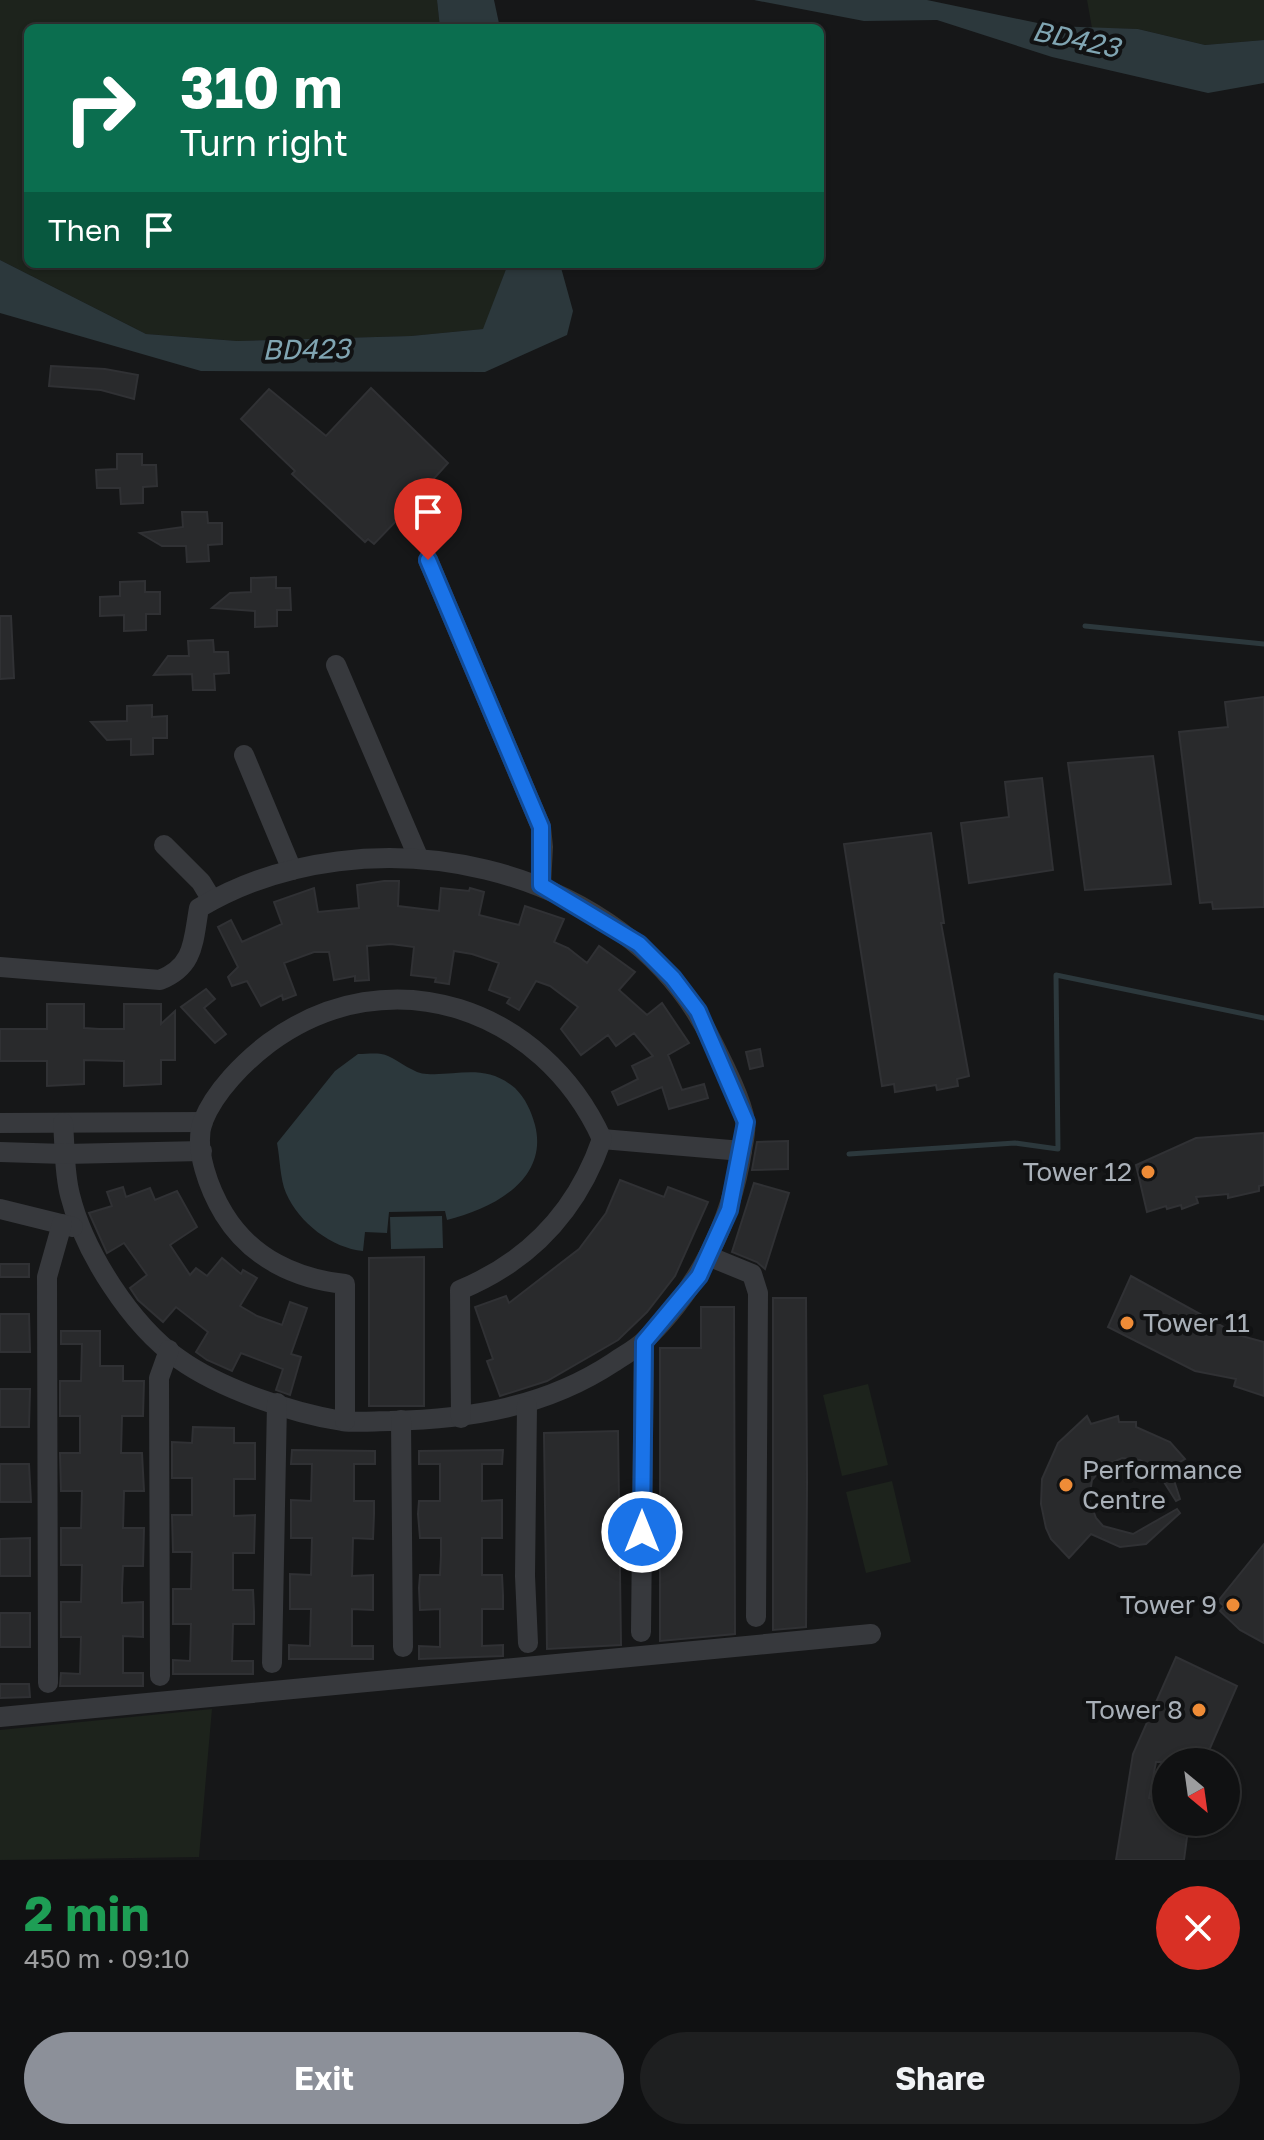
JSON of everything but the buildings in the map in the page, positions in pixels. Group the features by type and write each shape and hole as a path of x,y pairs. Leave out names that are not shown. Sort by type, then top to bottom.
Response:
{"street":[{"path":"428,560 541,827 541,885"},
{"path":"336,665 419,859"},
{"path":"244,755 292,870"},
{"path":"164,845 201,882 212,900"},
{"path":"0,967 160,980 178,973 187,961 199,908 212,900 292,870 353,861 419,859 476,867 541,885 639,944 673,978 698,1011 746,1122 729,1210 699,1276 644,1342 592,1377 527,1406 461,1418 345,1421 245,1392 178,1359 135,1317 71,1226 0,1209"},
{"path":"345,1421 345,1284 288,1271 241,1237 219,1206 202,1151 203,1122 242,1066 298,1025 363,1003 409,1000 476,1014 526,1041 567,1080 602,1139"},
{"path":"0,1123 203,1122"},
{"path":"48,1683 47,1277 71,1226 63,1123"},
{"path":"602,1139 742,1151"},
{"path":"461,1418 460,1290 504,1269 550,1230 584,1182 602,1139"},
{"path":"0,1152 202,1151"},
{"path":"708,1256 752,1274 758,1293 756,1617"},
{"path":"641,1632 644,1342"},
{"path":"160,1676 159,1378 169,1350"},
{"path":"272,1663 277,1403"},
{"path":"527,1406 525,1576 528,1643"},
{"path":"401,1420 403,1647"},
{"path":"0,1717 659,1657 871,1634"}],"shaded area":[{"path":"0,0 437,0 440,24 24,24 24,268 507,268 484,329 411,336 237,341 146,334 0,260"},
{"path":"1087,0 1264,0 1264,40 1205,45 1138,29 1092,28"},
{"path":"868,1384 888,1465 842,1476 823,1395"},
{"path":"892,1481 911,1562 866,1573 846,1492"},
{"path":"212,1709 199,1857 0,1860 0,1730"}],"water":[{"path":"437,0 494,0 499,24 440,24"},
{"name":"BD423","path":"754,0 927,0 1052,26 1138,29 1205,45 1264,40 1264,83 1208,93 1052,57 937,20 864,21"},
{"name":"BD423","path":"0,260 146,334 237,341 411,336 483,329 506,268 561,268 573,311 567,335 485,372 201,371 0,313"},
{"path":"358,1054 385,1055 422,1073 482,1073 504,1080 515,1088 528,1105 535,1125 537,1144 533,1162 525,1176 498,1200 447,1220 445,1211 389,1212 387,1233 365,1232 363,1251 340,1245 318,1232 299,1214 286,1193 277,1143 335,1071"},
{"path":"442,1216 443,1248 391,1249 390,1217"}],"waterway":[{"path":"1085,626 1264,644"},
{"path":"849,1154 1015,1143 1058,1149 1056,975 1264,1018"}],"place":[{"name":"Tower 12","path":"1148,1172"},
{"name":"Tower 11","path":"1127,1323"},
{"name":"Performance Centre","path":"1066,1485"},
{"name":"Tower 9","path":"1233,1605"},
{"name":"Tower 8","path":"1199,1710"}],"route":[{"path":"428,560 541,827 541,885 639,944 673,978 698,1011 746,1122 729,1210 699,1276 644,1342 642,1532"}]}
